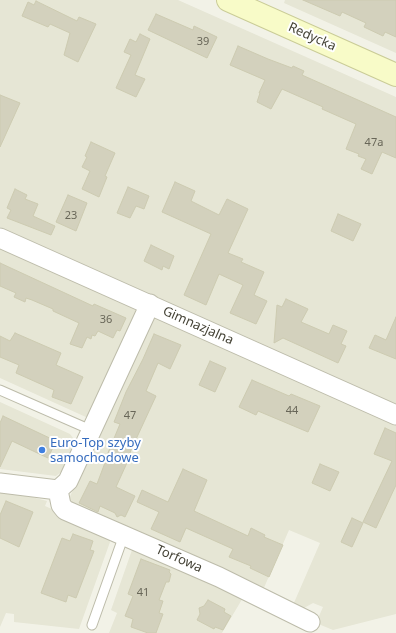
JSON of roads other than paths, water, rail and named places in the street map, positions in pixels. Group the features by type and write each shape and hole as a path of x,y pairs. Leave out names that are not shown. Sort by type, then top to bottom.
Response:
{"street":[{"name":"Redycka","path":"228,0 254,5 396,75"},
{"name":"Gimnazjalna","path":"0,238 396,415"},
{"path":"0,483 58,490 68,481 150,304"},
{"name":"Torfowa","path":"58,490 61,505 65,510 219,577 310,622"}],"lane":[{"path":"0,390 91,430"},
{"path":"92,625 124,535"}],"place":[{"name":"Euro-Top szyby samochodowe","path":"42,450"}]}
